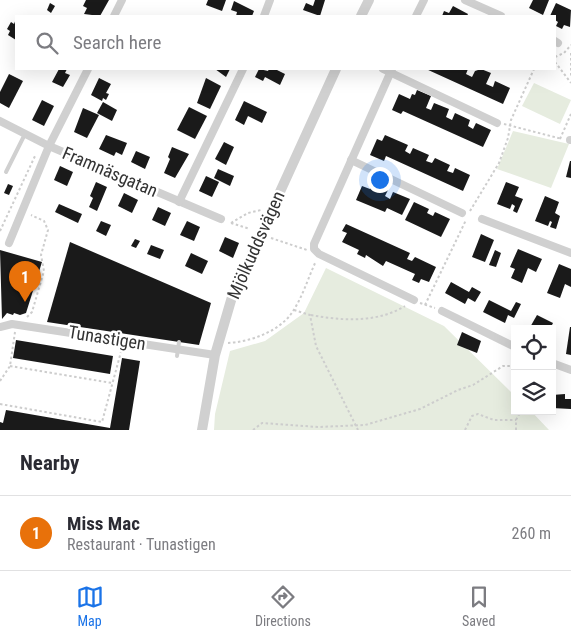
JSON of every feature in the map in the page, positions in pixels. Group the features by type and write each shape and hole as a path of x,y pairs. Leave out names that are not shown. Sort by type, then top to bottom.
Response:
{"street":[{"path":"114,15 122,0"},
{"path":"264,15 268,0"},
{"path":"362,15 369,0"},
{"path":"416,15 424,0"},
{"path":"465,0 499,15"},
{"path":"9,243 49,146 87,70"},
{"path":"179,202 243,70"},
{"name":"Mjölkuddsvägen","path":"202,430 219,340 248,260 336,70"},
{"path":"414,300 319,254 314,249 314,244 389,70 497,123"},
{"name":"Framnäsgatan","path":"0,121 49,146 221,219"},
{"path":"351,160 462,213"},
{"path":"482,219 571,253"},
{"path":"442,311 511,345"},
{"name":"Tunastigen","path":"0,327 14,324 215,355"},
{"path":"556,364 571,370"}],"lane":[{"path":"6,172 25,134"}],"path":[{"path":"556,56 571,45"},
{"path":"571,53 571,77"},
{"path":"556,63 571,83"},
{"path":"425,305 476,199 505,148 510,124 524,87 533,70"},
{"path":"560,139 571,114"},
{"path":"497,123 510,124 560,139 570,140"},
{"path":"0,230 38,148"},
{"path":"11,206 44,220 48,230 41,256 44,271 32,312 22,318"},
{"path":"232,223 248,213 264,210"},
{"path":"221,219 250,229"},
{"path":"219,340 228,343 251,340 280,324 294,310 319,254 271,238"},
{"path":"294,310 342,321 358,320 396,311 414,300 442,311"},
{"path":"310,315 316,346 358,430"},
{"path":"0,381 10,366 15,331"},
{"path":"0,404 102,422 122,347"},
{"path":"10,366 112,384"},
{"path":"253,430 262,423 318,427 365,425 420,409 458,390 473,385 503,366 511,366"},
{"path":"465,430 472,416 478,414 494,420 516,420"},
{"path":"516,430 516,420 519,415"}],"shaded area":[{"path":"534,83 571,100 560,124 522,106"},
{"path":"513,131 569,144 551,188 497,169"},
{"path":"326,268 444,326 511,392 511,415 535,415 549,430 214,430 215,414 230,351 265,341 304,313"}],"building":[{"path":"86,0 109,0 101,15 84,14 87,8 83,6"},
{"path":"208,0 226,0 222,11 206,5"},
{"path":"315,0 325,0 320,15 303,10 306,3 313,6"},
{"path":"533,0 549,0 543,15 529,8"},
{"path":"234,1 254,11 252,15 236,15 237,12 231,10"},
{"path":"50,3 55,6 51,13 47,10"},
{"path":"556,3 571,10 570,27 564,25 562,29 556,26 558,22 556,21 556,15 550,15"},
{"path":"453,6 468,14 442,15 444,11 449,13"},
{"path":"11,22 14,24 15,22 15,39 8,35 10,31 7,29"},
{"path":"58,70 66,70 65,73 70,75 63,87 52,82"},
{"path":"216,70 230,70 226,77"},
{"path":"258,70 277,70 285,74 280,85 265,77 263,81 255,77"},
{"path":"428,70 468,70 466,74 472,77 475,71 478,70 491,73 486,84 493,87 495,81 510,88 503,104"},
{"path":"9,74 23,81 9,108 0,103 0,92"},
{"path":"99,78 111,84 106,93 109,94 106,100 103,98 102,101 91,95"},
{"path":"206,78 221,86 210,109 197,103"},
{"path":"417,90 431,96 426,108 431,110 434,103 449,109 446,117 452,120 455,113 470,120 468,126 473,129 476,123 491,130 483,147 403,111 401,114 392,110 399,94 410,99"},
{"path":"42,100 54,106 44,126 32,120"},
{"path":"244,101 267,112 262,123 248,116 244,125 235,120"},
{"path":"103,102 117,110 112,121 97,113"},
{"path":"189,107 207,116 195,139 177,130"},
{"path":"83,108 99,115 87,138 74,132"},
{"path":"106,135 127,143 122,155 116,152 114,156 99,149"},
{"path":"385,135 408,145 405,151 410,154 413,148 429,155 426,161 432,163 435,158 450,165 447,171 453,173 455,168 470,175 463,191 386,156 384,161 370,155 377,139 382,141"},
{"path":"224,142 234,147 226,165 215,159"},
{"path":"172,147 189,154 175,178 164,173 170,159 168,157"},
{"path":"136,151 150,157 145,169 131,162"},
{"path":"571,161 571,178 566,177"},
{"path":"60,166 73,172 67,186 54,180"},
{"path":"218,169 234,176 230,186 214,178"},
{"path":"206,176 219,182 212,197 199,191"},
{"path":"96,182 107,187 97,211 89,207 93,198 90,196"},
{"path":"506,182 519,187 515,196 523,199 517,213 513,211 515,206 512,204 510,209 497,204"},
{"path":"8,184 13,186 9,195 4,193"},
{"path":"372,184 388,190 385,196 390,199 393,192 410,199 402,215 387,208 385,212 356,200 362,186 370,189"},
{"path":"124,193 138,200 132,213 118,206"},
{"path":"545,196 559,202 555,213 560,216 556,229 550,227 552,222 550,221 548,226 535,221"},
{"path":"414,202 429,209 427,213 433,216 435,212 450,219 441,237 405,220"},
{"path":"59,204 82,214 78,223 55,212"},
{"path":"158,207 171,213 165,226 152,220"},
{"path":"101,221 111,225 106,236 96,231"},
{"path":"187,221 200,227 194,241 180,235"},
{"path":"346,224 410,253 407,259 412,261 415,257 436,267 429,282 421,279 419,283 412,280 415,274 386,261 383,266 366,255 365,258 357,254 359,250 342,242 347,233 342,231"},
{"path":"481,234 494,240 485,262 472,257"},
{"path":"225,237 239,243 233,258 219,251"},
{"path":"135,239 140,241 136,248 131,246"},
{"path":"70,242 211,303 199,345 47,322"},
{"path":"151,245 164,250 160,259 147,254"},
{"path":"518,249 542,259 536,272 528,268 522,283 511,278 515,269 510,267"},
{"path":"0,250 42,262 26,313 20,315 14,313 13,315 7,313 2,319"},
{"path":"495,250 501,253 496,267 489,265"},
{"path":"191,253 208,261 202,274 185,266"},
{"path":"559,264 571,269 571,287 565,284 560,298 547,293"},
{"path":"451,282 469,292 472,287 481,292 475,302 468,298 465,304 445,293"},
{"path":"489,300 511,311 516,302 521,304 514,318 508,315 505,323 483,312"},
{"path":"537,315 553,323 552,325 531,325"},
{"path":"571,327 571,355 566,354"},
{"path":"462,332 481,341 477,353 457,345"},
{"path":"16,340 113,356 110,374 13,358"},
{"path":"122,358 140,361 129,430 0,430 0,422 3,423 6,410 110,428"},
{"path":"565,394 565,399 571,399 571,409 556,408 556,395"}],"place":[{"name":"Miss Mac","path":"25,302"}]}
